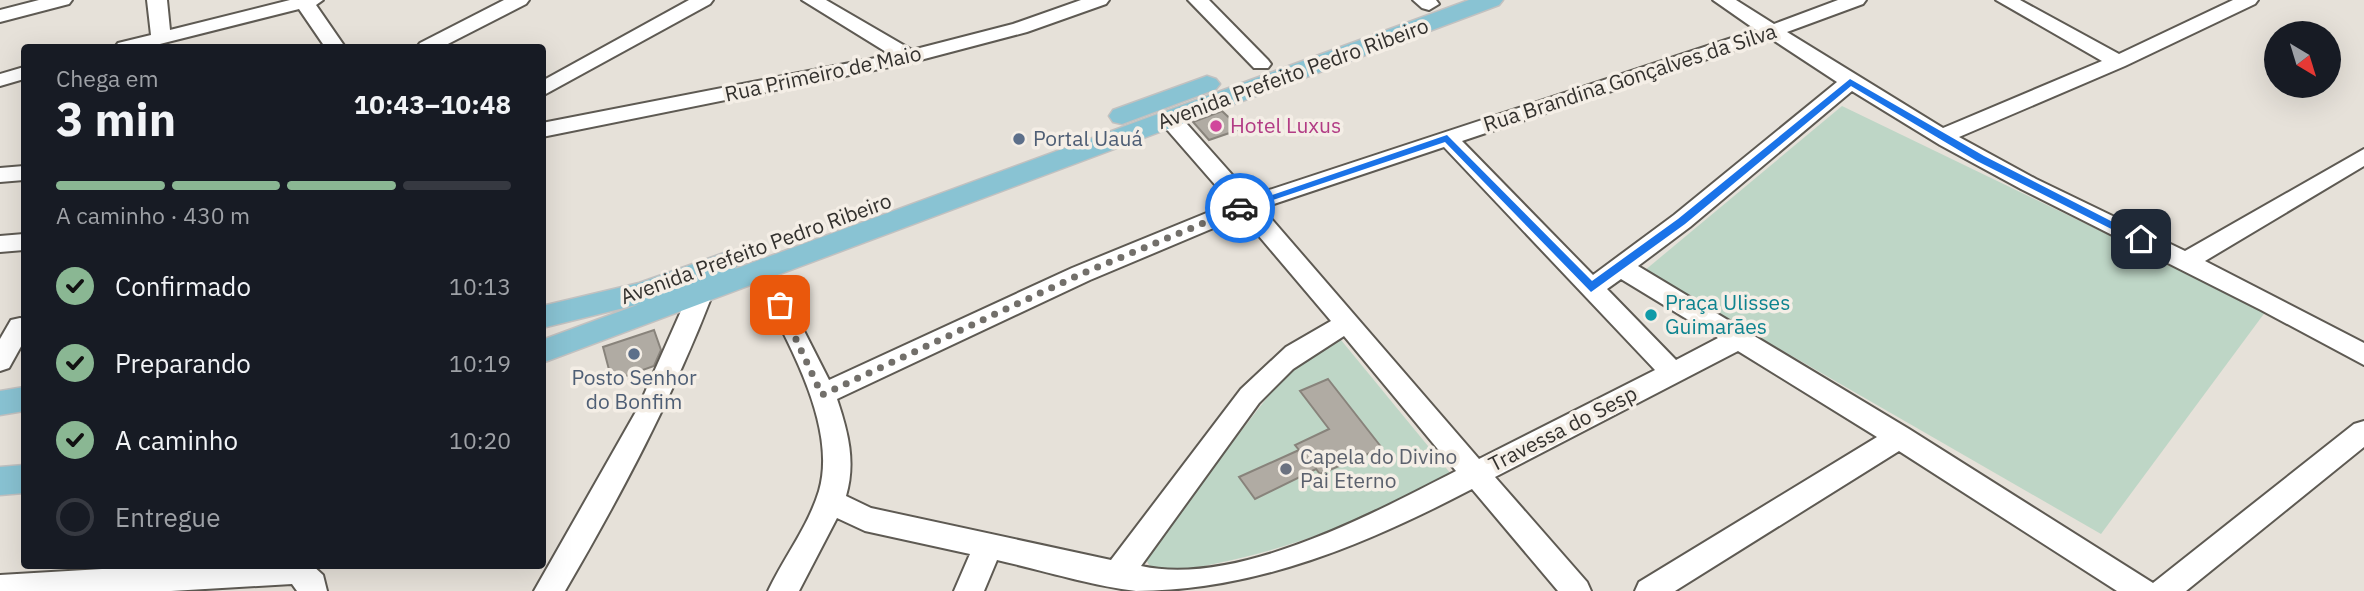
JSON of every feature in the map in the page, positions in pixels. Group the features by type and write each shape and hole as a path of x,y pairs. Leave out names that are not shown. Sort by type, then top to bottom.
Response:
{"main road":[{"name":"Avenida Prefeito Pedro Ribeiro","path":"546,350 697,284 1270,72 1434,5 1491,0"},
{"name":"Avenida Prefeito Pedro Ribeiro","path":"546,316 762,270 1164,111"},
{"path":"0,481 21,479"}],"street":[{"path":"0,16 62,0"},
{"path":"157,0 161,38"},
{"path":"433,44 519,0"},
{"path":"546,88 703,0"},
{"path":"812,0 909,57"},
{"name":"Rua Primeiro de Maio","path":"546,129 909,57 1020,28 1064,2 1098,0"},
{"path":"1198,0 1270,72"},
{"path":"1723,0 1850,82 1943,136 2073,206 2266,299 2364,355"},
{"name":"Rua Brandina Gonçalves da Silva","path":"822,395 1081,274 1247,205 1772,31 1856,0"},
{"path":"2006,0 2118,62"},
{"path":"1943,136 2118,62 2248,0"},
{"path":"137,44 309,1 333,44"},
{"path":"0,80 21,75"},
{"path":"1591,288 1622,268 1850,82"},
{"path":"1164,111 1349,323 1576,591"},
{"path":"1447,138 1673,373"},
{"path":"2186,261 2364,156"},
{"path":"0,175 21,173"},
{"path":"0,244 21,242"},
{"path":"1622,268 1899,437 2142,591"},
{"path":"762,270 822,395 838,449 838,473 830,501 783,591"},
{"path":"549,591 622,469 661,392 697,284"},
{"path":"1117,575 1250,396 1274,370 1307,343 1349,323"},
{"path":"0,361 20,327"},
{"name":"Travessa do Sesp","path":"830,501 865,519 1117,575 1190,587 1295,557 1354,533 1475,475 1737,340"},
{"path":"2164,591 2364,432"},
{"path":"1650,591 1899,437"},
{"path":"969,591 988,546"},
{"path":"0,587 294,571 312,583 312,591"}],"green space":[{"path":"1842,106 2266,311 2101,534 1644,271"},
{"path":"1341,340 1451,474 1431,487 1337,528 1251,556 1160,573 1149,565 1144,556 1290,368"}],"building":[{"name":"Hotel Luxus","path":"1222,111 1241,129 1209,140 1193,122"},
{"name":"Posto Senhor do Bonfim","path":"654,330 661,350 654,366 612,381 603,347"},
{"path":"1328,379 1382,448 1320,474 1316,469 1255,499 1239,477 1299,450 1295,445 1329,429 1300,391"}],"way so far":[{"path":"780,305 822,395 1081,274 1240,208"}],"place":[{"name":"Hotel Luxus","path":"1216,126"},
{"name":"Portal Uauá","path":"1019,139"},
{"name":"Praça Ulisses Guimarães","path":"1651,315"},
{"name":"Posto Senhor do Bonfim","path":"634,354"},
{"name":"Capela do Divino Pai Eterno","path":"1286,469"}],"route":[{"path":"1240,208 1447,138 1591,288 1682,222 1850,82 1981,158 2141,239"}]}
